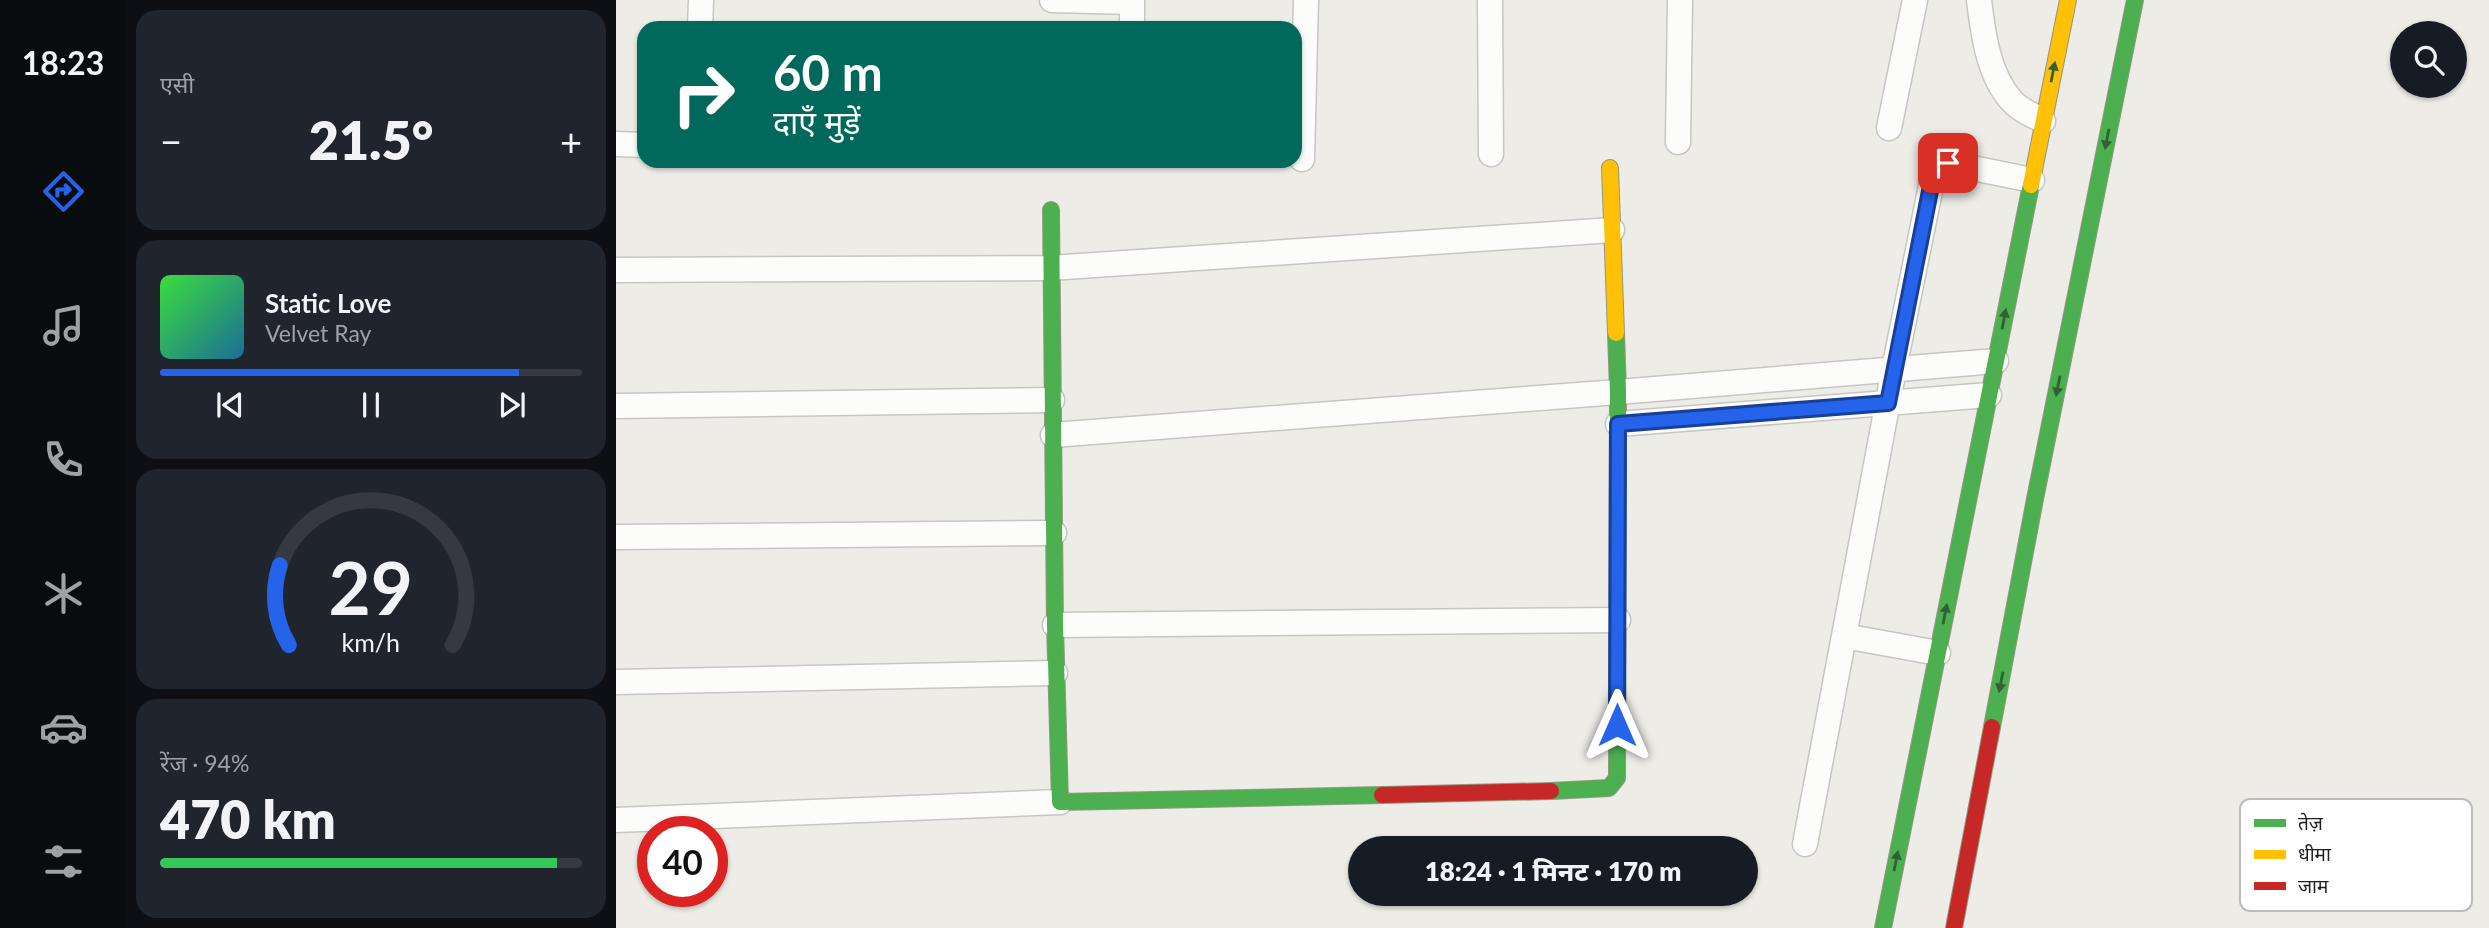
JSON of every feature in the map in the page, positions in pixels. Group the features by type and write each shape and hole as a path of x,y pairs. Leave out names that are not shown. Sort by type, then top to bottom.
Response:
{"main road":[{"path":"1883,928 2068,0"},
{"path":"1954,928 2035,499 2135,0"},
{"path":"1051,210 1055,673 1060,802 1600,790 1609,788 1617,778 1618,392 1610,168"}],"street":[{"path":"700,21 701,0"},
{"path":"1052,0 1132,1 1132,21"},
{"path":"1302,159 1306,0"},
{"path":"1490,0 1491,154"},
{"path":"1678,142 1680,0"},
{"path":"1889,128 1915,0"},
{"path":"1979,0 1993,72 2011,101 2043,121"},
{"path":"616,144 637,145"},
{"path":"1805,844 1933,176 1938,165 1948,163 2032,180"},
{"path":"616,270 1050,268 1612,230"},
{"path":"1053,435 1996,361"},
{"path":"1758,381 1760,413"},
{"path":"1618,424 1989,395"},
{"path":"616,406 1052,400"},
{"path":"616,537 1054,533"},
{"path":"1055,625 1618,620"},
{"path":"1844,636 1938,653"},
{"path":"616,682 1055,673"},
{"path":"616,820 1060,802"}],"traffic: fast":[{"path":"1992,727 2135,0"},
{"path":"1883,928 2031,185"},
{"path":"1051,210 1055,625 1060,802 1382,795"},
{"path":"1551,791 1609,788 1617,778 1616,333"}],"traffic: slow":[{"path":"2031,185 2068,0"},
{"path":"1610,168 1616,333"}],"traffic: jam":[{"path":"1954,928 1992,727"},
{"path":"1382,795 1551,791"}],"route":[{"path":"1617,725 1618,424 1888,403 1933,176 1938,165 1948,163"}]}
